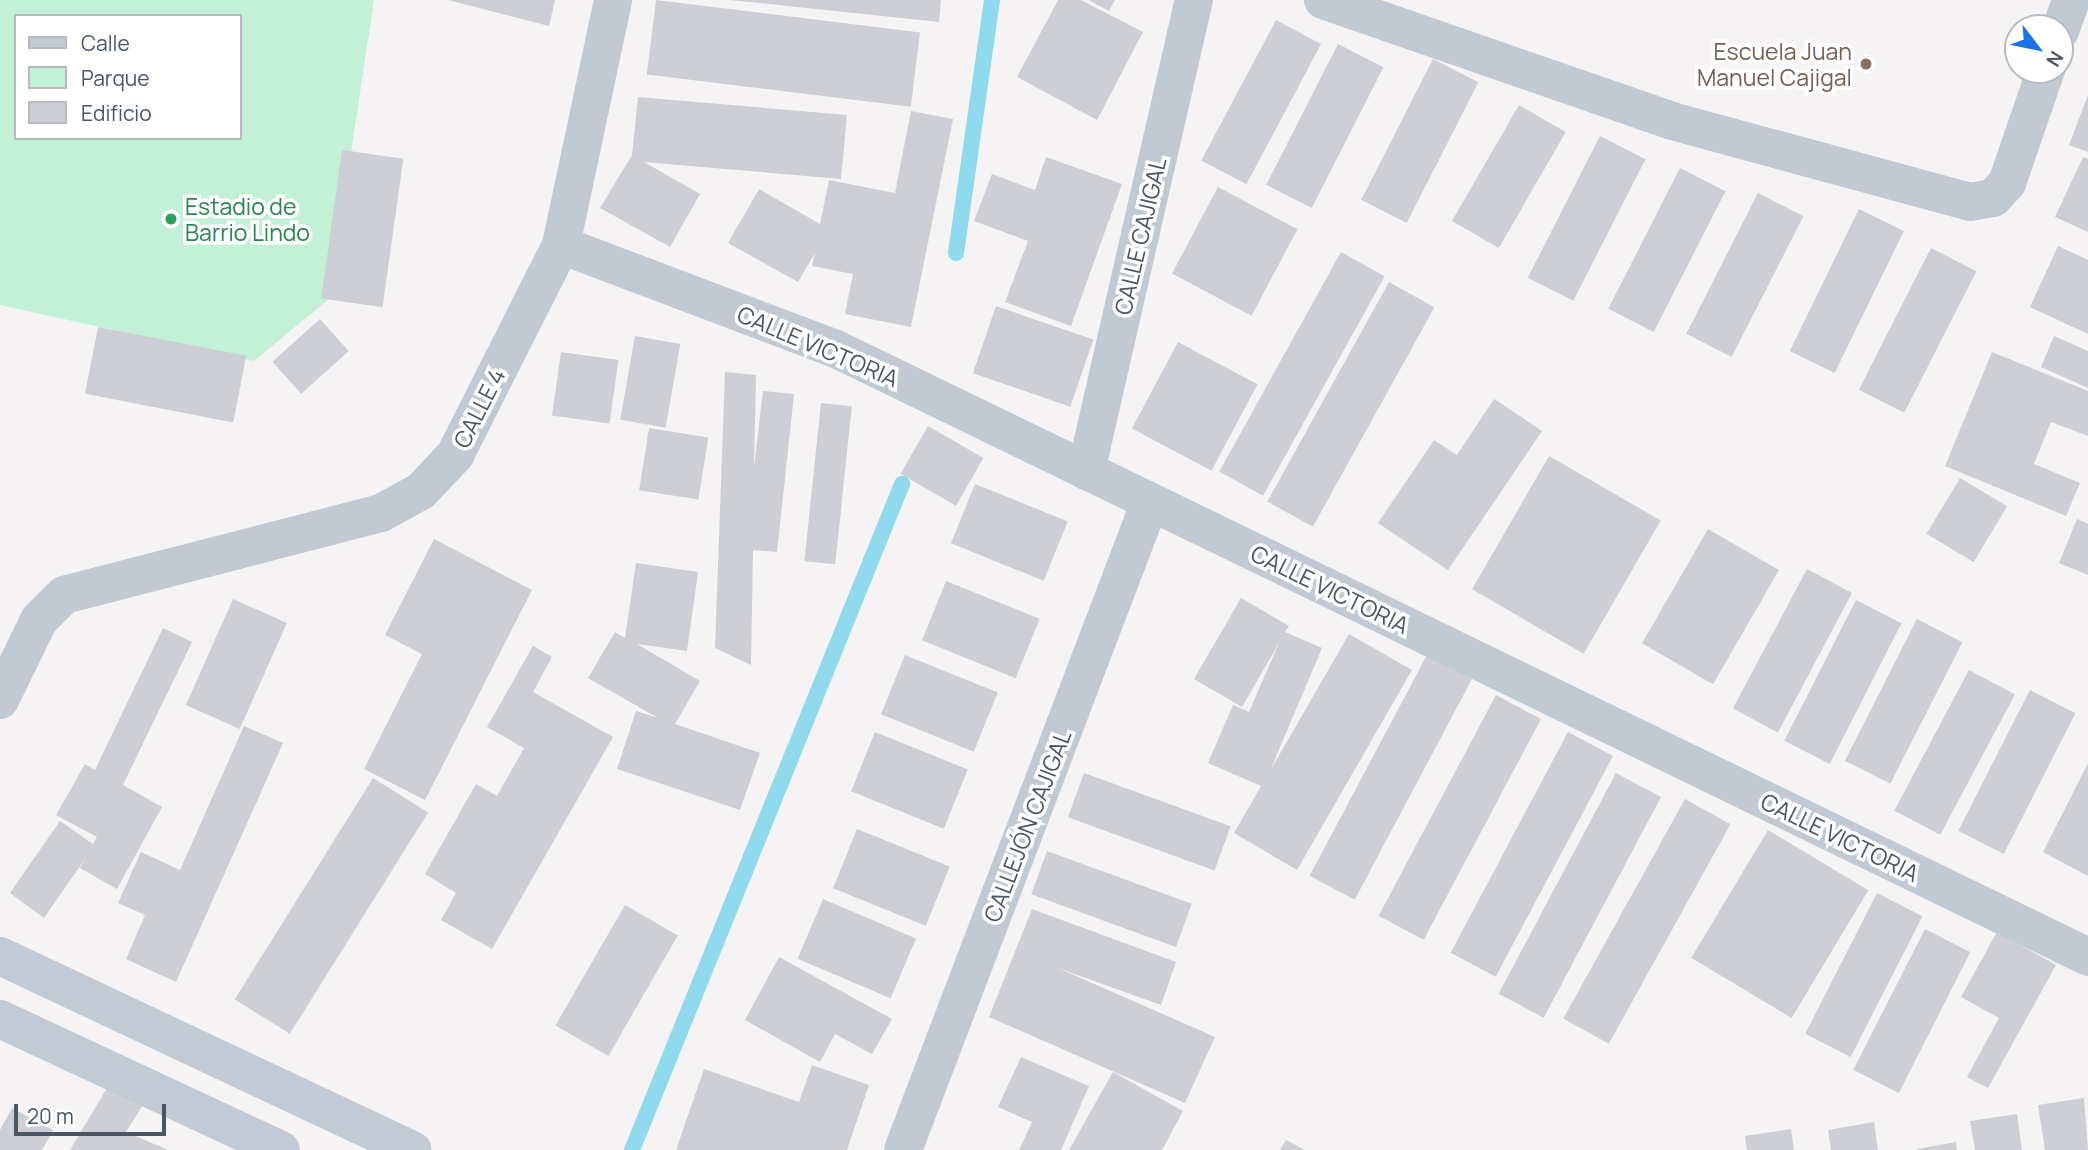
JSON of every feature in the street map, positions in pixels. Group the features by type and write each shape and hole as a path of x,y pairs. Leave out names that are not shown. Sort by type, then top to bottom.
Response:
{"street":[{"name":"CALLE 4","path":"4,680 39,620 64,595 381,513 421,491 455,455 561,245 613,0"},
{"name":"CALLE CAJIGAL","path":"1086,471 1194,0"},
{"path":"1323,0 1672,121 1970,202 1993,198 2007,183 2041,84"},
{"name":"CALLE VICTORIA","path":"561,245 836,349 2088,957"},
{"name":"CALLEJÓN CAJIGAL","path":"903,1150 1150,502"},
{"path":"0,956 413,1150"},
{"path":"0,1019 281,1150"}],"green space":[{"name":"Estadio de Barrio Lindo","path":"0,0 374,0 329,299 254,361 0,305"}],"building":[{"path":"448,0 555,0 549,26"},
{"path":"656,0 920,32 911,107 647,74"},
{"path":"730,0 941,0 939,22"},
{"path":"1058,0 1081,0 1143,32 1097,120 1017,77"},
{"path":"1088,0 1115,0 1109,11"},
{"path":"1276,20 1321,44 1246,184 1201,160"},
{"path":"1338,44 1383,67 1312,208 1266,185"},
{"path":"1433,59 1478,82 1407,223 1361,200"},
{"path":"2088,95 2088,152 2069,145"},
{"path":"638,97 847,115 841,179 644,162 700,194 670,247 600,208 632,155"},
{"path":"1519,105 1566,132 1499,248 1452,221"},
{"path":"911,111 953,119 911,327 845,314 853,274 812,266 815,253 798,282 728,243 759,189 820,224 829,180 895,193"},
{"path":"1600,136 1645,159 1573,301 1528,278"},
{"path":"342,150 403,159 383,307 321,299"},
{"path":"1046,157 1122,184 1071,326 1005,302 1028,241 974,221 992,174 1035,190"},
{"path":"2083,157 2088,159 2088,232 2055,217"},
{"path":"1680,168 1725,191 1654,332 1608,309"},
{"path":"1218,187 1297,229 1251,316 1172,274"},
{"path":"1758,193 1803,216 1732,357 1686,334"},
{"path":"1859,209 1904,231 1835,373 1790,351"},
{"path":"2058,246 2088,260 2088,334 2030,307"},
{"path":"1931,248 1976,271 1904,413 1859,390"},
{"path":"1341,252 1385,276 1263,496 1219,472"},
{"path":"1389,282 1434,307 1313,527 1267,502"},
{"path":"996,306 1093,340 1070,407 973,373"},
{"path":"320,319 349,351 301,394 272,362"},
{"path":"98,327 246,356 233,423 85,394"},
{"path":"635,336 680,344 666,428 620,420"},
{"path":"2054,336 2088,351 2088,388 2041,367"},
{"path":"1178,342 1257,384 1211,471 1132,429"},
{"path":"561,352 618,360 610,423 552,415"},
{"path":"1992,352 2088,391 2088,436 2051,422 2034,464 2080,483 2066,516 1945,466"},
{"path":"725,372 756,375 754,467 763,391 794,394 777,552 753,550 751,665 715,648"},
{"path":"1494,399 1542,431 1448,570 1378,523 1434,440 1457,455"},
{"path":"821,403 852,406 835,564 804,561"},
{"path":"928,426 983,458 956,506 900,474"},
{"path":"649,428 708,437 698,500 639,490"},
{"path":"1549,456 1661,521 1584,654 1472,589"},
{"path":"1960,478 2007,506 1974,562 1927,534"},
{"path":"975,484 1068,521 1044,581 951,543"},
{"path":"2077,519 2088,524 2088,575 2059,563"},
{"path":"1708,529 1779,570 1713,684 1642,643"},
{"path":"434,539 532,590 425,800 364,769 422,654 385,635"},
{"path":"636,563 698,572 687,651 637,644 700,681 675,724 760,753 740,810 617,769 636,711 658,718 588,678 615,632 625,638"},
{"path":"1807,569 1852,593 1778,732 1733,709"},
{"path":"946,581 1040,619 1016,678 922,640"},
{"path":"1241,598 1289,626 1285,632 1322,648 1270,771 1349,634 1412,670 1297,870 1234,833 1261,786 1208,763 1233,705 1249,712 1279,643 1242,707 1194,679"},
{"path":"233,599 287,623 240,729 186,705"},
{"path":"1856,600 1901,623 1830,764 1784,741"},
{"path":"1917,619 1962,642 1890,784 1845,761"},
{"path":"163,628 192,642 123,785 162,807 117,889 80,868 85,859 44,918 10,893 60,821 93,844 97,837 56,815 85,764 95,770"},
{"path":"533,646 552,657 533,692 613,737 492,949 441,920 456,893 425,874 476,784 497,796 524,748 487,727"},
{"path":"905,655 998,692 974,752 881,714"},
{"path":"1427,655 1472,679 1355,900 1310,876"},
{"path":"1969,670 2015,694 1940,835 1894,810"},
{"path":"2030,690 2075,713 2004,854 1958,831"},
{"path":"1496,695 1541,719 1424,940 1379,916"},
{"path":"244,726 283,743 176,982 126,959 145,915 118,903 141,852 180,870"},
{"path":"875,732 968,769 944,829 851,791"},
{"path":"1568,732 1613,756 1496,977 1451,953"},
{"path":"2088,763 2088,876 2043,852"},
{"path":"1084,773 1231,826 1215,871 1068,817"},
{"path":"1616,773 1661,797 1544,1018 1499,994"},
{"path":"373,778 428,812 290,1034 235,999"},
{"path":"1685,799 1730,824 1609,1044 1563,1019"},
{"path":"857,829 950,866 926,926 833,888"},
{"path":"1768,830 1868,890 1792,1018 1691,958"},
{"path":"1047,851 1192,904 1176,947 1031,894"},
{"path":"1877,893 1922,916 1851,1057 1805,1034"},
{"path":"823,899 916,938 891,998 798,959"},
{"path":"625,905 678,936 608,1056 556,1025"},
{"path":"1032,909 1176,962 1161,1005 1058,968 1215,1037 1185,1103 989,1017"},
{"path":"1925,929 1970,952 1899,1093 1853,1070"},
{"path":"1997,932 2056,965 1988,1088 1967,1077 1999,1018 1961,997"},
{"path":"779,957 892,1019 872,1054 835,1034 820,1062 745,1020"},
{"path":"1021,1057 1089,1086 1061,1150 1019,1150 1032,1122 998,1107"},
{"path":"812,1065 869,1085 847,1150 676,1150 704,1069 799,1102"},
{"path":"1113,1072 1183,1111 1162,1150 1069,1150"},
{"path":"110,1083 144,1103 126,1132 168,1150 70,1150"},
{"path":"2084,1098 2088,1150 2045,1150 2038,1105"},
{"path":"12,1108 53,1130 42,1150 0,1150 0,1130"},
{"path":"2017,1114 2022,1150 1975,1150 1970,1121"},
{"path":"1874,1122 1878,1150 1831,1150 1828,1130"},
{"path":"1791,1129 1794,1150 1747,1150 1745,1136"},
{"path":"1286,1140 1305,1150 1280,1150"},
{"path":"1956,1142 1957,1150 1917,1149"}],"waterway":[{"path":"956,253 992,0"},
{"path":"632,1150 902,484"}],"place":[{"name":"Escuela Juan Manuel Cajigal","path":"1866,64"},
{"name":"Estadio de Barrio Lindo","path":"171,219"}]}
